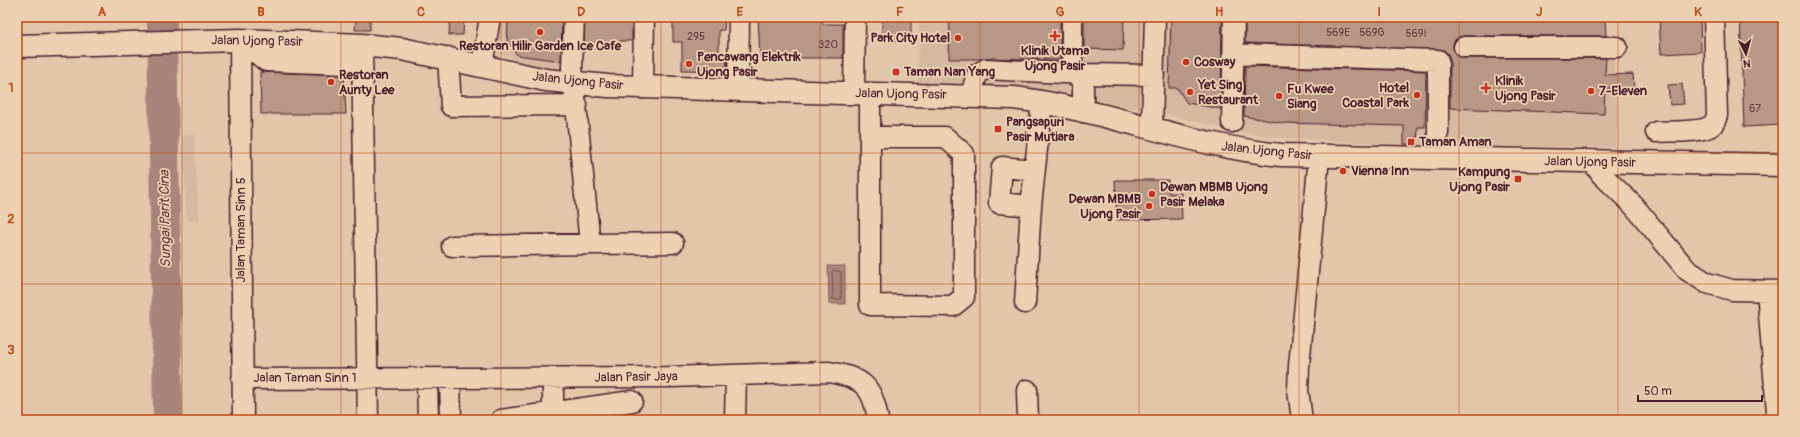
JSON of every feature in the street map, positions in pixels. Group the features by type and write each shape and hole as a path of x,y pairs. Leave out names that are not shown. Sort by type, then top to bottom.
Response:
{"main road":[{"name":"Jalan Ujong Pasir","path":"17,46 180,40 240,40 362,45 402,49 448,57 546,80 575,83 643,88 738,91 971,95 1042,102 1152,127 1218,146 1243,151 1319,157 1783,165"}],"street":[{"path":"482,66 490,17"},
{"path":"574,17 572,67 575,83 590,244"},
{"path":"643,88 644,17"},
{"path":"738,91 739,17"},
{"path":"855,17 862,94 870,137 870,305 953,306 964,297 964,154 945,137 870,137"},
{"path":"1072,17 1077,74 1083,112"},
{"path":"1152,127 1155,17"},
{"path":"1232,122 1234,17"},
{"path":"1656,132 1701,129 1710,127 1715,122 1717,115 1714,17"},
{"name":"Jalan Taman Sinn 5","path":"240,40 243,420"},
{"path":"362,45 368,420"},
{"path":"1464,47 1617,47"},
{"path":"1234,54 1438,60 1438,133"},
{"path":"448,57 451,106 577,105"},
{"path":"971,95 977,74 986,69 1077,74 1154,75"},
{"path":"1025,303 1034,170 1042,102"},
{"path":"1302,420 1298,390 1299,366 1319,157"},
{"path":"1592,162 1601,174 1634,206 1687,270 1707,283 1732,290 1775,291 1777,412 1774,420"},
{"path":"1031,206 999,203 1002,167 1034,170"},
{"path":"452,246 672,243"},
{"name":"Jalan Pasir Jaya","path":"367,378 553,378 829,372 851,376 866,387 875,402 878,420"},
{"path":"736,375 736,420"},
{"name":"Jalan Taman Sinn 1","path":"242,379 367,378"},
{"path":"426,378 428,420"},
{"path":"450,378 451,420"},
{"path":"553,378 553,412"},
{"path":"1027,390 1028,420"},
{"path":"501,420 632,401"}],"shaded area":[{"name":"Restoran Hilir Garden Ice Cafe","path":"500,17 579,17 578,74 518,65 509,56 498,54"},
{"path":"919,17 1238,17 1238,48 1438,55 1438,47 1612,42 1618,115 1615,147 1433,146 1285,138 1235,131 1166,114 1062,94 1008,88 918,84"},
{"path":"194,134 199,220 187,221 182,135"}],"water":[{"path":"828,266 845,266 845,304 829,304"}],"building":[{"path":"356,17 370,17 370,30 355,30"},
{"path":"450,17 464,17 463,35 449,35"},
{"name":"Restoran Hilir Garden Ice Cafe","path":"513,17 562,17 561,61 517,55 511,45 507,45 508,19 513,19"},
{"path":"585,17 619,17 619,20 632,20 632,41 620,41 620,48 584,48"},
{"path":"673,17 725,17 724,30 719,30 719,58 727,58 727,71 682,70 682,42 673,42"},
{"path":"758,17 822,17 822,24 843,24 843,58 760,58"},
{"path":"882,17 911,17 911,41 882,41"},
{"path":"950,17 1060,17 1060,60 987,58 949,59"},
{"path":"1084,17 1124,17 1123,50 1084,49"},
{"path":"1171,17 1222,17 1221,109 1187,103 1177,88 1169,88"},
{"path":"1245,17 1605,17 1606,36 1464,36 1459,37 1454,41 1453,47 1458,57 1464,58 1606,58 1605,75 1633,74 1634,88 1605,88 1604,114 1450,108 1450,60 1448,54 1444,50 1245,43"},
{"path":"1659,17 1700,17 1701,52 1661,54"},
{"path":"1740,17 1783,17 1783,125 1744,127"},
{"path":"1245,66 1426,71 1425,127 1418,127 1417,144 1404,144 1404,126 1282,123 1244,116"},
{"path":"260,72 344,75 346,114 261,114"},
{"path":"1682,84 1684,104 1670,105 1668,85"},
{"name":"Dewan MBMB Ujong Pasir","path":"1115,180 1168,180 1169,193 1181,193 1182,219 1117,220"}],"waterway":[{"name":"Sungai Parit Cina","path":"162,17 168,420"}],"place":[{"name":"Restoran Hilir Garden Ice Cafe","path":"540,32"},
{"name":"Klinik Utama Ujong Pasir","path":"1055,36"},
{"name":"Park City Hotel","path":"958,38"},
{"name":"Cosway","path":"1186,62"},
{"name":"Pencawang Elektrik Ujong Pasir","path":"689,64"},
{"name":"Taman Nan Yang","path":"896,72"},
{"name":"Restoran Aunty Lee","path":"331,82"},
{"name":"Klinik Ujong Pasir","path":"1486,88"},
{"name":"7-Eleven","path":"1591,91"},
{"name":"Yet Sing Restaurant","path":"1190,92"},
{"name":"Hotel Coastal Park","path":"1417,95"},
{"name":"Fu Kwee Siang","path":"1279,96"},
{"name":"Pangsapuri Pasir Mutiara","path":"998,129"},
{"name":"Taman Aman","path":"1411,142"},
{"name":"Vienna Inn","path":"1343,171"},
{"name":"Kampung Ujong Pasir","path":"1518,179"},
{"name":"Dewan MBMB Ujong Pasir Melaka","path":"1152,194"},
{"name":"Dewan MBMB Ujong Pasir","path":"1149,206"}]}
